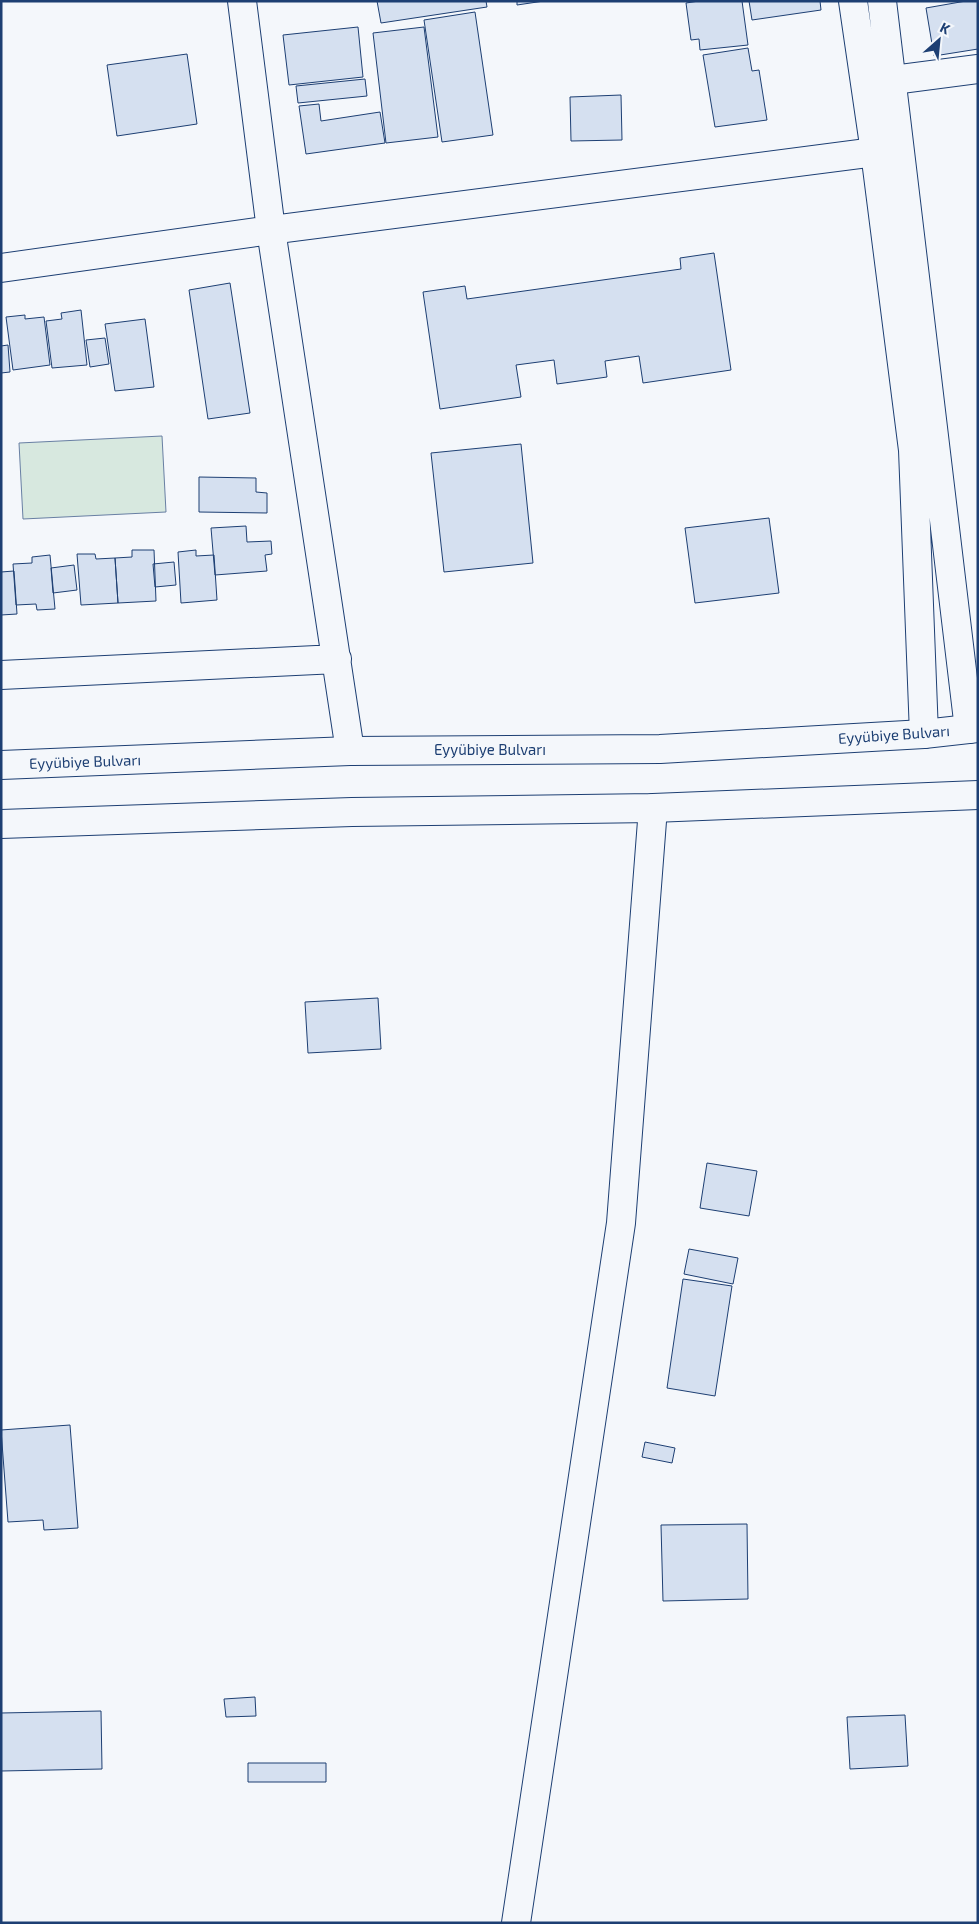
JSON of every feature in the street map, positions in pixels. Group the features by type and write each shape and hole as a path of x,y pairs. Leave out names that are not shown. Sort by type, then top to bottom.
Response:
{"main road":[{"path":"242,1 271,230 350,751"},
{"path":"853,1 875,152 913,450 924,734"},
{"path":"882,1 973,729"},
{"path":"893,80 978,69"},
{"path":"1,268 271,230 875,152"},
{"path":"1,675 337,659"},
{"name":"Eyyübiye Bulvarı","path":"1,765 350,751 660,749 924,734 973,729"},
{"path":"1,824 352,812 653,808 978,794"},
{"path":"516,1923 622,1222 653,808"}],"shaded area":[{"path":"162,436 166,512 23,519 19,443"}],"building":[{"path":"377,1 486,1 487,7 381,23"},
{"path":"517,1 544,1 517,5"},
{"path":"699,1 742,1 748,45 700,50 699,39 691,40 686,3"},
{"path":"749,1 820,1 821,10 752,20"},
{"path":"966,1 978,1 978,49 934,56 926,8"},
{"path":"475,12 493,135 442,142 424,20"},
{"path":"358,27 363,77 289,85 283,35"},
{"path":"424,27 438,137 386,143 373,33"},
{"path":"748,48 752,71 759,70 767,120 715,127 703,55"},
{"path":"187,54 197,124 117,136 107,65"},
{"path":"365,79 367,96 298,103 296,86"},
{"path":"621,95 622,140 571,141 570,97"},
{"path":"319,104 321,121 380,112 385,143 306,154 299,106"},
{"path":"714,253 731,370 643,383 639,356 605,361 607,377 557,384 554,360 516,365 521,397 440,409 423,292 465,286 467,299 681,269 680,258"},
{"path":"230,283 250,413 208,419 189,290"},
{"path":"81,310 87,365 52,368 46,321 62,319 61,313"},
{"path":"25,315 25,319 44,317 50,365 13,370 6,317"},
{"path":"145,319 154,387 115,391 105,324"},
{"path":"105,338 109,364 90,367 86,340"},
{"path":"8,345 10,372 1,373 1,346"},
{"path":"521,444 533,563 444,572 431,453"},
{"path":"199,477 256,478 256,492 267,493 267,513 199,512"},
{"path":"769,518 779,593 695,603 685,528"},
{"path":"246,526 247,542 271,541 272,554 265,555 267,571 215,575 211,528"},
{"path":"132,550 154,550 156,601 118,603 115,558 132,557"},
{"path":"196,550 196,556 214,555 217,600 181,603 178,552"},
{"path":"77,554 95,554 96,559 115,558 118,603 81,605"},
{"path":"50,555 55,609 37,610 36,604 16,605 13,564 32,563 32,557"},
{"path":"174,562 176,585 155,587 153,564"},
{"path":"74,565 77,590 53,593 51,568"},
{"path":"14,571 17,614 1,615 1,572"},
{"path":"378,998 381,1049 308,1053 305,1002"},
{"path":"707,1163 757,1171 749,1216 700,1208"},
{"path":"689,1249 738,1258 733,1284 684,1274"},
{"path":"683,1279 732,1286 715,1396 667,1388"},
{"path":"70,1425 78,1528 44,1530 43,1520 8,1522 1,1430"},
{"path":"645,1442 675,1448 672,1463 642,1457"},
{"path":"747,1524 748,1599 663,1601 661,1525"},
{"path":"255,1697 256,1716 226,1717 224,1699"},
{"path":"101,1711 102,1769 1,1771 1,1713"},
{"path":"905,1715 908,1766 850,1769 847,1717"},
{"path":"248,1763 326,1763 326,1782 248,1782"}]}
